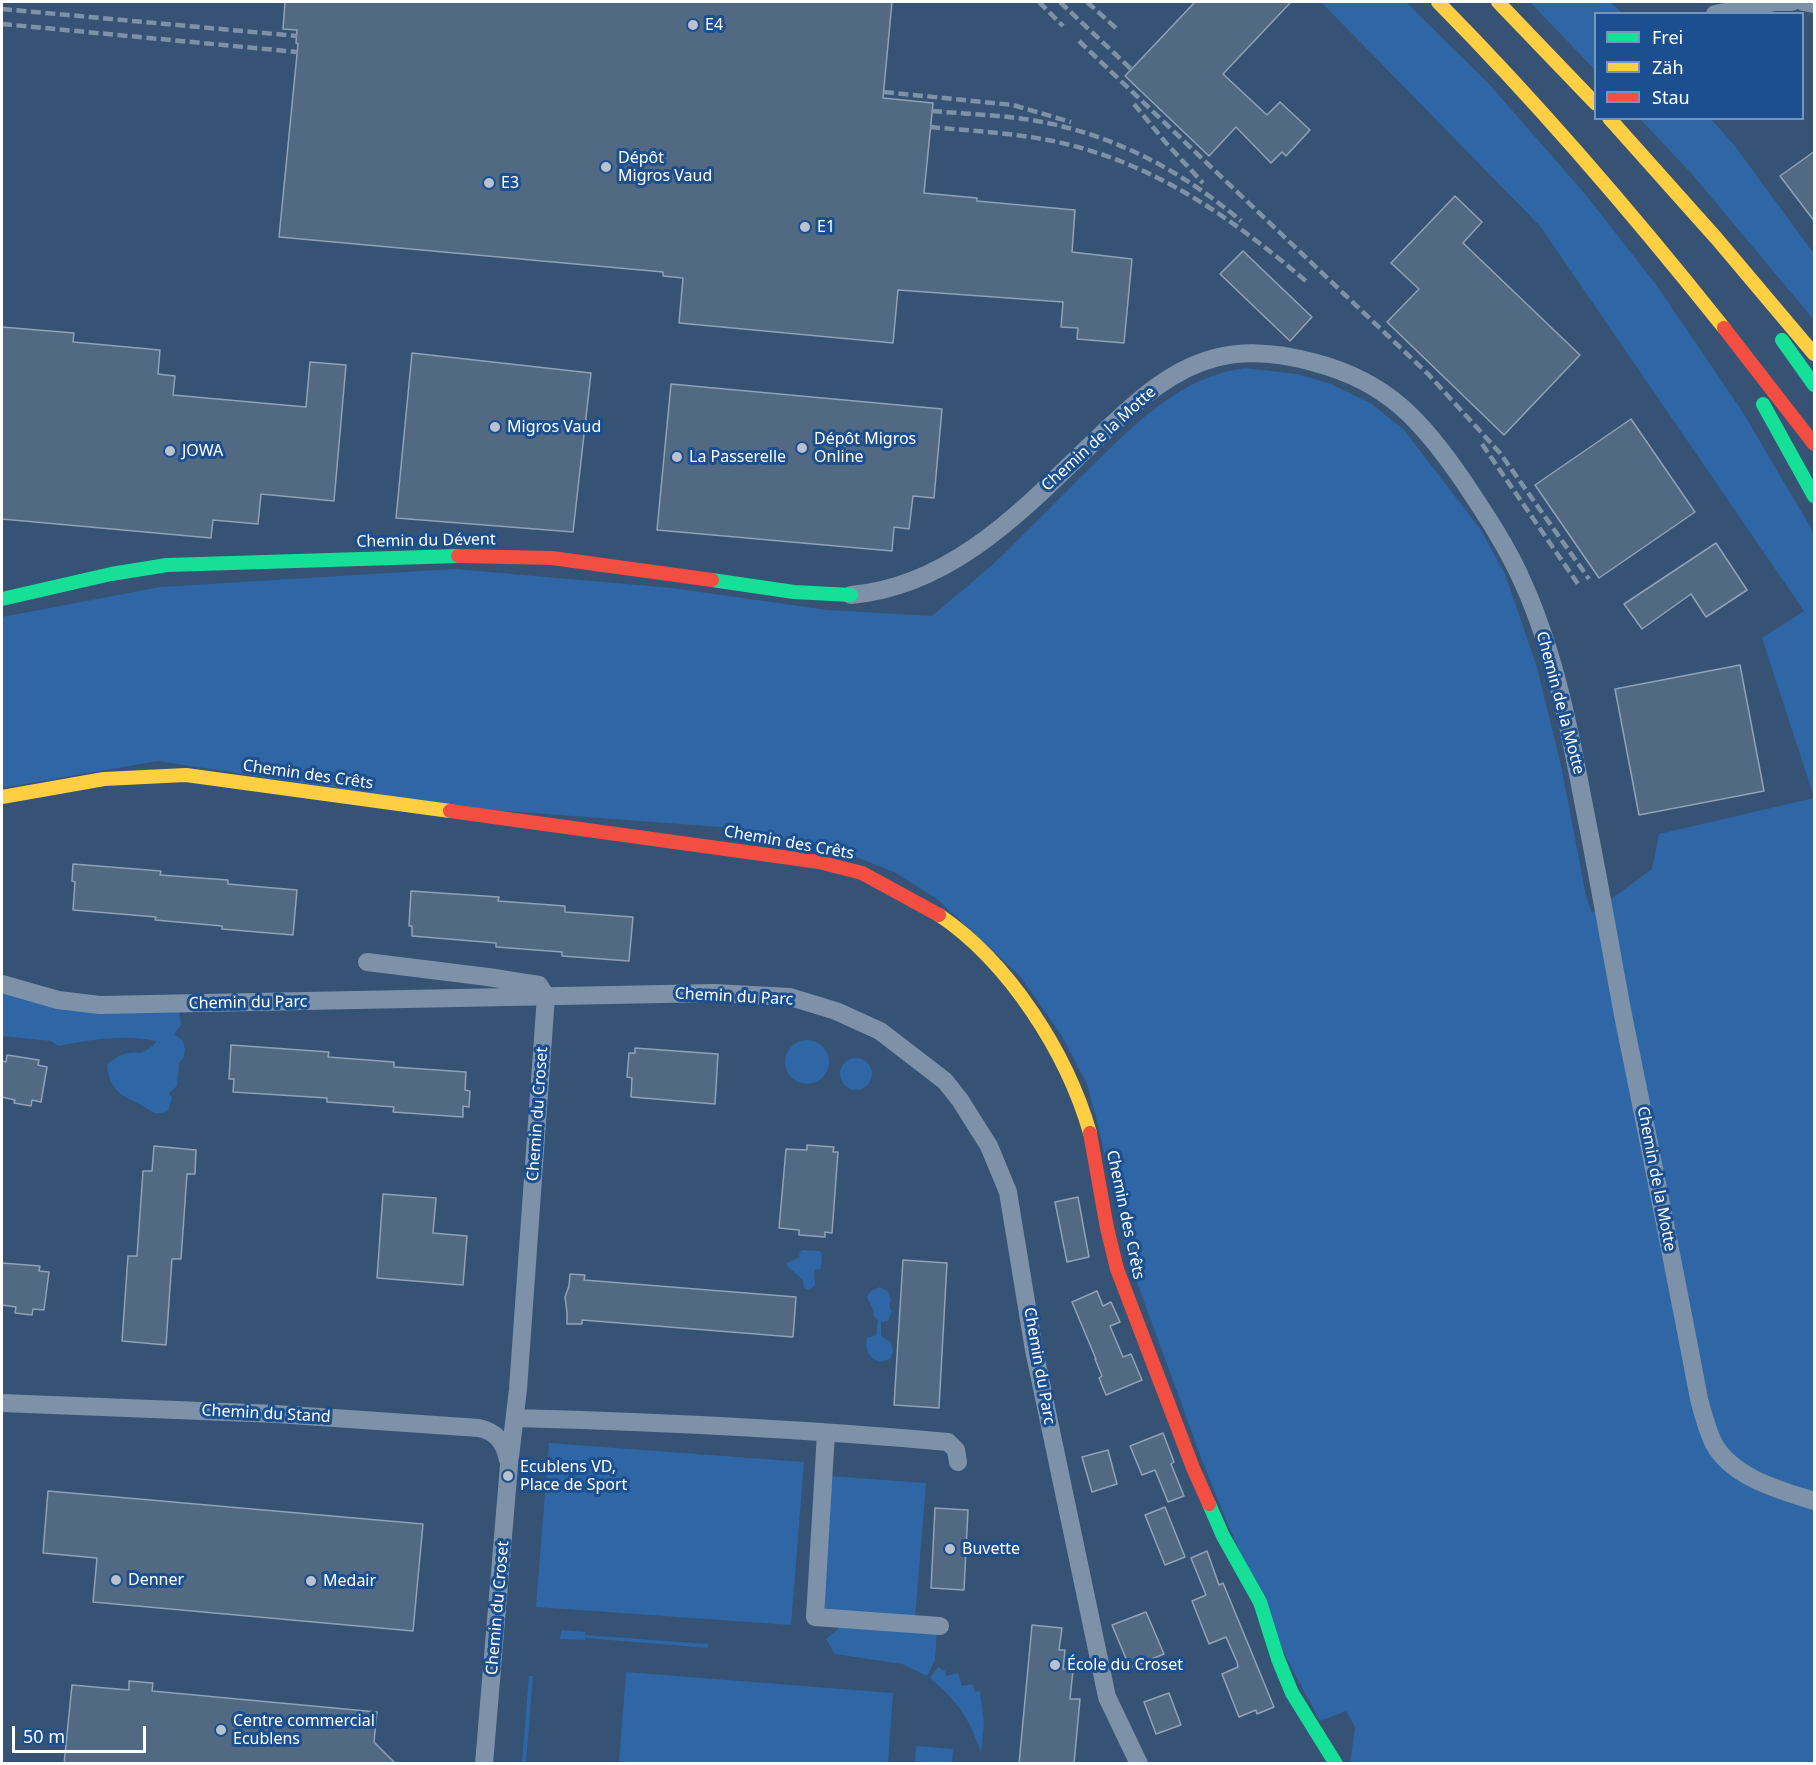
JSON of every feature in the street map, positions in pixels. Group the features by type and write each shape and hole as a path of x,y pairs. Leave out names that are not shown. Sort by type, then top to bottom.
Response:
{"main road":[{"path":"1438,2 1546,113 1643,226 1815,444"},
{"path":"1498,2 1594,102"},
{"path":"1611,120 1718,239 1815,354"},
{"path":"1646,159 1815,385"},
{"path":"1699,296 1731,347 1815,496"},
{"name":"Chemin du Dévent","path":"2,599 131,570 167,565 465,556 552,558 794,592 851,595"},
{"name":"Chemin des Crêts","path":"2,797 104,779 186,775 782,856 819,862 862,873 906,894 957,927 1003,973 1022,998 1042,1028 1067,1074 1091,1136 1107,1228 1117,1269 1170,1409 1222,1536 1260,1602 1285,1679 1336,1764"}],"street":[{"path":"1725,12 1775,2 1792,2"},
{"path":"1803,2 1815,4"},
{"name":"Chemin de la Motte","path":"851,595 894,587 955,561 994,534 1149,392 1183,370 1213,358 1259,353 1328,366 1360,377 1407,411 1445,455 1497,532 1524,586 1552,664 1577,767 1624,1019 1699,1399 1707,1426 1714,1444 1733,1466 1779,1489 1815,1501"},
{"path":"368,962 539,985 546,996"},
{"name":"Chemin du Parc","path":"2,984 58,1000 100,1005 714,993 790,997 836,1011 880,1031 945,1080 989,1146 1003,1176 1012,1208 1036,1361 1107,1697 1139,1764"},
{"name":"Chemin du Croset","path":"484,1764 515,1418 546,996"},
{"name":"Chemin du Stand","path":"2,1402 276,1414 479,1428 495,1434 501,1440 506,1449 509,1465"},
{"path":"515,1418 826,1433 948,1442 956,1449 958,1462"},
{"path":"826,1433 815,1617 940,1626"}],"shaded area":[{"path":"1321,2 1406,2 1489,84 1586,195 1657,286 1742,411 1814,536 1814,797 1762,638 1804,611 1540,226"},
{"path":"1530,2 1610,2 1621,12 1594,12 1594,69"},
{"path":"1641,120 1712,120 1735,146 1814,254 1814,320 1691,173"},
{"path":"1245,368 1297,374 1331,384 1372,404 1404,430 1481,530 1505,574 1537,667 1562,770 1586,896 1592,913 1652,869 1659,834 1814,798 1814,1763 1350,1763 1355,1727 1346,1711 1320,1721 1289,1663 1202,1460 1126,1247 1087,1084 1062,1036 1020,976 937,899 894,872 836,849 733,828 466,808 158,761 2,788 2,617 160,587 455,569 672,588 828,610 932,616 982,574 1147,415 1164,402 1202,380"},
{"path":"2,984 21,991 178,1005 181,1025 174,1034 183,1041 185,1049 184,1057 179,1063 177,1086 169,1093 172,1098 168,1111 154,1113 117,1091 109,1076 107,1065 122,1055 141,1053 153,1046 156,1041 119,1038 58,1046 51,1041 2,1036"},
{"path":"807,1040 823,1046 829,1062 823,1078 807,1084 791,1078 785,1062 791,1046"},
{"path":"856,1058 867,1063 872,1074 867,1085 856,1090 845,1085 840,1074 845,1063"},
{"path":"802,1250 820,1251 822,1254 821,1269 814,1270 815,1285 810,1290 804,1288 803,1280 787,1266 787,1263 800,1257 799,1253"},
{"path":"880,1287 888,1291 891,1300 889,1306 892,1311 888,1321 881,1322 881,1336 891,1342 893,1352 890,1359 880,1362 870,1356 866,1346 867,1338 876,1335 878,1321 873,1315 874,1311 867,1297 871,1291"},
{"path":"549,1443 804,1462 791,1625 536,1607"},
{"path":"829,1476 926,1483 915,1619 821,1610"},
{"path":"845,1623 937,1631 935,1660 927,1676 902,1664 835,1654 826,1639"},
{"path":"561,1630 585,1632 586,1635 708,1644 708,1648 585,1638 585,1640 560,1639"},
{"path":"938,1667 945,1671 946,1676 958,1673 962,1686 973,1684 975,1692 980,1691 984,1723 981,1753 962,1712 930,1678"},
{"path":"626,1672 893,1693 888,1763 619,1763"},
{"path":"529,1676 533,1676 526,1763 522,1763"},
{"path":"916,1746 953,1749 952,1763 915,1763"}],"building":[{"name":"Dépôt Migros Vaud","path":"285,2 892,2 883,98 933,103 924,193 977,198 977,201 1075,210 1072,252 1132,259 1124,343 1077,339 1078,328 1061,327 1063,302 898,290 893,343 679,323 683,278 663,276 663,272 279,237 298,44 296,43 297,30 283,29"},
{"path":"1195,2 1291,2 1223,74 1267,115 1280,102 1310,130 1286,156 1282,152 1271,163 1236,127 1209,156 1125,76"},
{"path":"1815,151 1815,222 1780,176"},
{"path":"1455,196 1482,222 1463,243 1580,355 1504,435 1387,322 1419,289 1391,263"},
{"path":"1243,251 1312,317 1290,341 1220,274"},
{"name":"JOWA","path":"2,327 74,333 73,342 160,350 158,374 175,376 173,395 306,407 310,362 346,365 334,501 261,494 258,524 213,520 211,538 2,519"},
{"name":"Migros Vaud","path":"412,353 591,373 573,532 396,518"},
{"name":"Dépôt Migros Online","path":"671,384 942,409 934,498 913,496 909,529 894,527 892,551 657,530"},
{"path":"1631,419 1695,512 1599,578 1535,485"},
{"path":"1716,543 1747,590 1706,617 1691,594 1642,629 1624,604"},
{"path":"1740,665 1764,791 1639,815 1615,689"},
{"path":"73,864 161,871 160,875 228,880 228,884 297,890 293,935 222,929 222,926 155,920 156,917 73,910 75,882 72,881"},
{"path":"411,891 499,897 498,901 565,906 565,912 633,917 629,961 562,956 562,952 496,947 496,943 412,936 412,926 409,926"},
{"path":"231,1045 329,1052 328,1057 394,1062 394,1067 466,1072 465,1090 470,1091 469,1107 463,1106 463,1117 393,1112 394,1107 327,1102 327,1098 233,1092 234,1079 229,1079"},
{"path":"635,1048 718,1054 715,1104 631,1097 632,1078 627,1077 629,1053 635,1053"},
{"path":"7,1055 39,1060 38,1065 47,1067 41,1102 32,1100 31,1106 14,1103 15,1100 2,1097 2,1061 6,1062"},
{"path":"807,1145 834,1147 833,1152 838,1152 832,1233 825,1232 825,1237 799,1235 799,1230 779,1228 786,1149 807,1150"},
{"path":"154,1146 196,1150 195,1174 187,1174 181,1259 172,1259 166,1345 122,1341 128,1256 137,1256 143,1171 152,1171"},
{"path":"383,1194 436,1198 433,1233 467,1236 463,1285 377,1278"},
{"path":"1078,1197 1089,1257 1067,1262 1055,1202"},
{"path":"903,1260 947,1263 939,1408 894,1405"},
{"path":"2,1263 40,1266 39,1271 49,1272 44,1310 33,1309 32,1315 15,1313 16,1307 2,1305"},
{"path":"570,1274 585,1275 584,1280 796,1297 793,1337 582,1320 582,1324 567,1324 565,1297"},
{"path":"1097,1291 1103,1306 1111,1302 1120,1322 1110,1326 1123,1357 1131,1354 1142,1380 1106,1395 1099,1378 1102,1376 1096,1359 1072,1302"},
{"path":"1163,1433 1174,1462 1171,1464 1184,1496 1168,1502 1155,1470 1142,1475 1130,1446"},
{"path":"1108,1450 1117,1484 1092,1492 1082,1457"},
{"path":"48,1491 423,1524 413,1631 93,1602 97,1558 43,1553"},
{"path":"1165,1507 1185,1557 1165,1565 1145,1515"},
{"name":"Buvette","path":"935,1508 968,1510 964,1590 931,1588"},
{"path":"1207,1551 1219,1585 1223,1583 1274,1707 1257,1714 1256,1710 1239,1717 1222,1674 1238,1667 1237,1662 1226,1637 1209,1644 1192,1601 1206,1595 1191,1558"},
{"path":"1146,1612 1164,1654 1130,1668 1112,1625"},
{"path":"1032,1625 1062,1628 1059,1650 1065,1650 1063,1669 1073,1670 1070,1699 1080,1699 1074,1764 1019,1764"},
{"name":"Centre commercial Ecublens","path":"129,1681 153,1683 152,1691 377,1712 374,1742 396,1764 64,1764 72,1685 129,1690"},
{"path":"1169,1693 1181,1725 1156,1734 1144,1702"}],"railway":[{"path":"1039,2 1063,26"},
{"path":"1060,2 1131,69"},
{"path":"1087,2 1117,29"},
{"path":"2,9 297,36"},
{"path":"2,24 297,52"},
{"path":"1079,41 1429,375 1500,453 1589,579"},
{"path":"884,92 1013,105 1071,122"},
{"path":"1134,104 1203,183"},
{"path":"932,111 1037,121 1093,136 1120,146 1171,171 1241,221"},
{"path":"930,127 1042,139 1094,152 1128,164 1160,179 1221,215 1307,282"},
{"path":"1482,444 1580,587"}],"traffic: fast":[{"path":"1782,340 1814,385"},
{"path":"1763,404 1814,496"},
{"path":"2,599 111,574 167,565 458,556"},
{"path":"712,580 794,592 851,595"},
{"path":"1209,1504 1223,1536 1260,1602 1278,1659 1292,1693 1336,1764"}],"traffic: slow":[{"path":"1438,2 1586,161 1724,328"},
{"path":"1498,2 1594,102"},
{"path":"1611,120 1717,239 1814,354"},
{"path":"2,797 104,779 186,775 450,811"},
{"path":"939,915 989,958 1032,1012 1067,1072 1090,1133"}],"traffic: jam":[{"path":"1724,328 1814,444"},
{"path":"458,556 552,558 712,580"},
{"path":"450,811 819,862 862,873 939,915"},
{"path":"1090,1133 1107,1228 1117,1269 1209,1504"}],"place":[{"name":"E4","path":"693,25"},
{"name":"Dépôt Migros Vaud","path":"606,167"},
{"name":"E3","path":"489,183"},
{"name":"E1","path":"805,227"},
{"name":"Migros Vaud","path":"495,427"},
{"name":"Dépôt Migros Online","path":"802,448"},
{"name":"JOWA","path":"170,451"},
{"name":"La Passerelle","path":"677,457"},
{"name":"Ecublens VD, Place de Sport","path":"508,1476"},
{"name":"Buvette","path":"950,1549"},
{"name":"Denner","path":"116,1580"},
{"name":"Medair","path":"311,1581"},
{"name":"École du Croset","path":"1055,1665"},
{"name":"Centre commercial Ecublens","path":"221,1730"}]}
